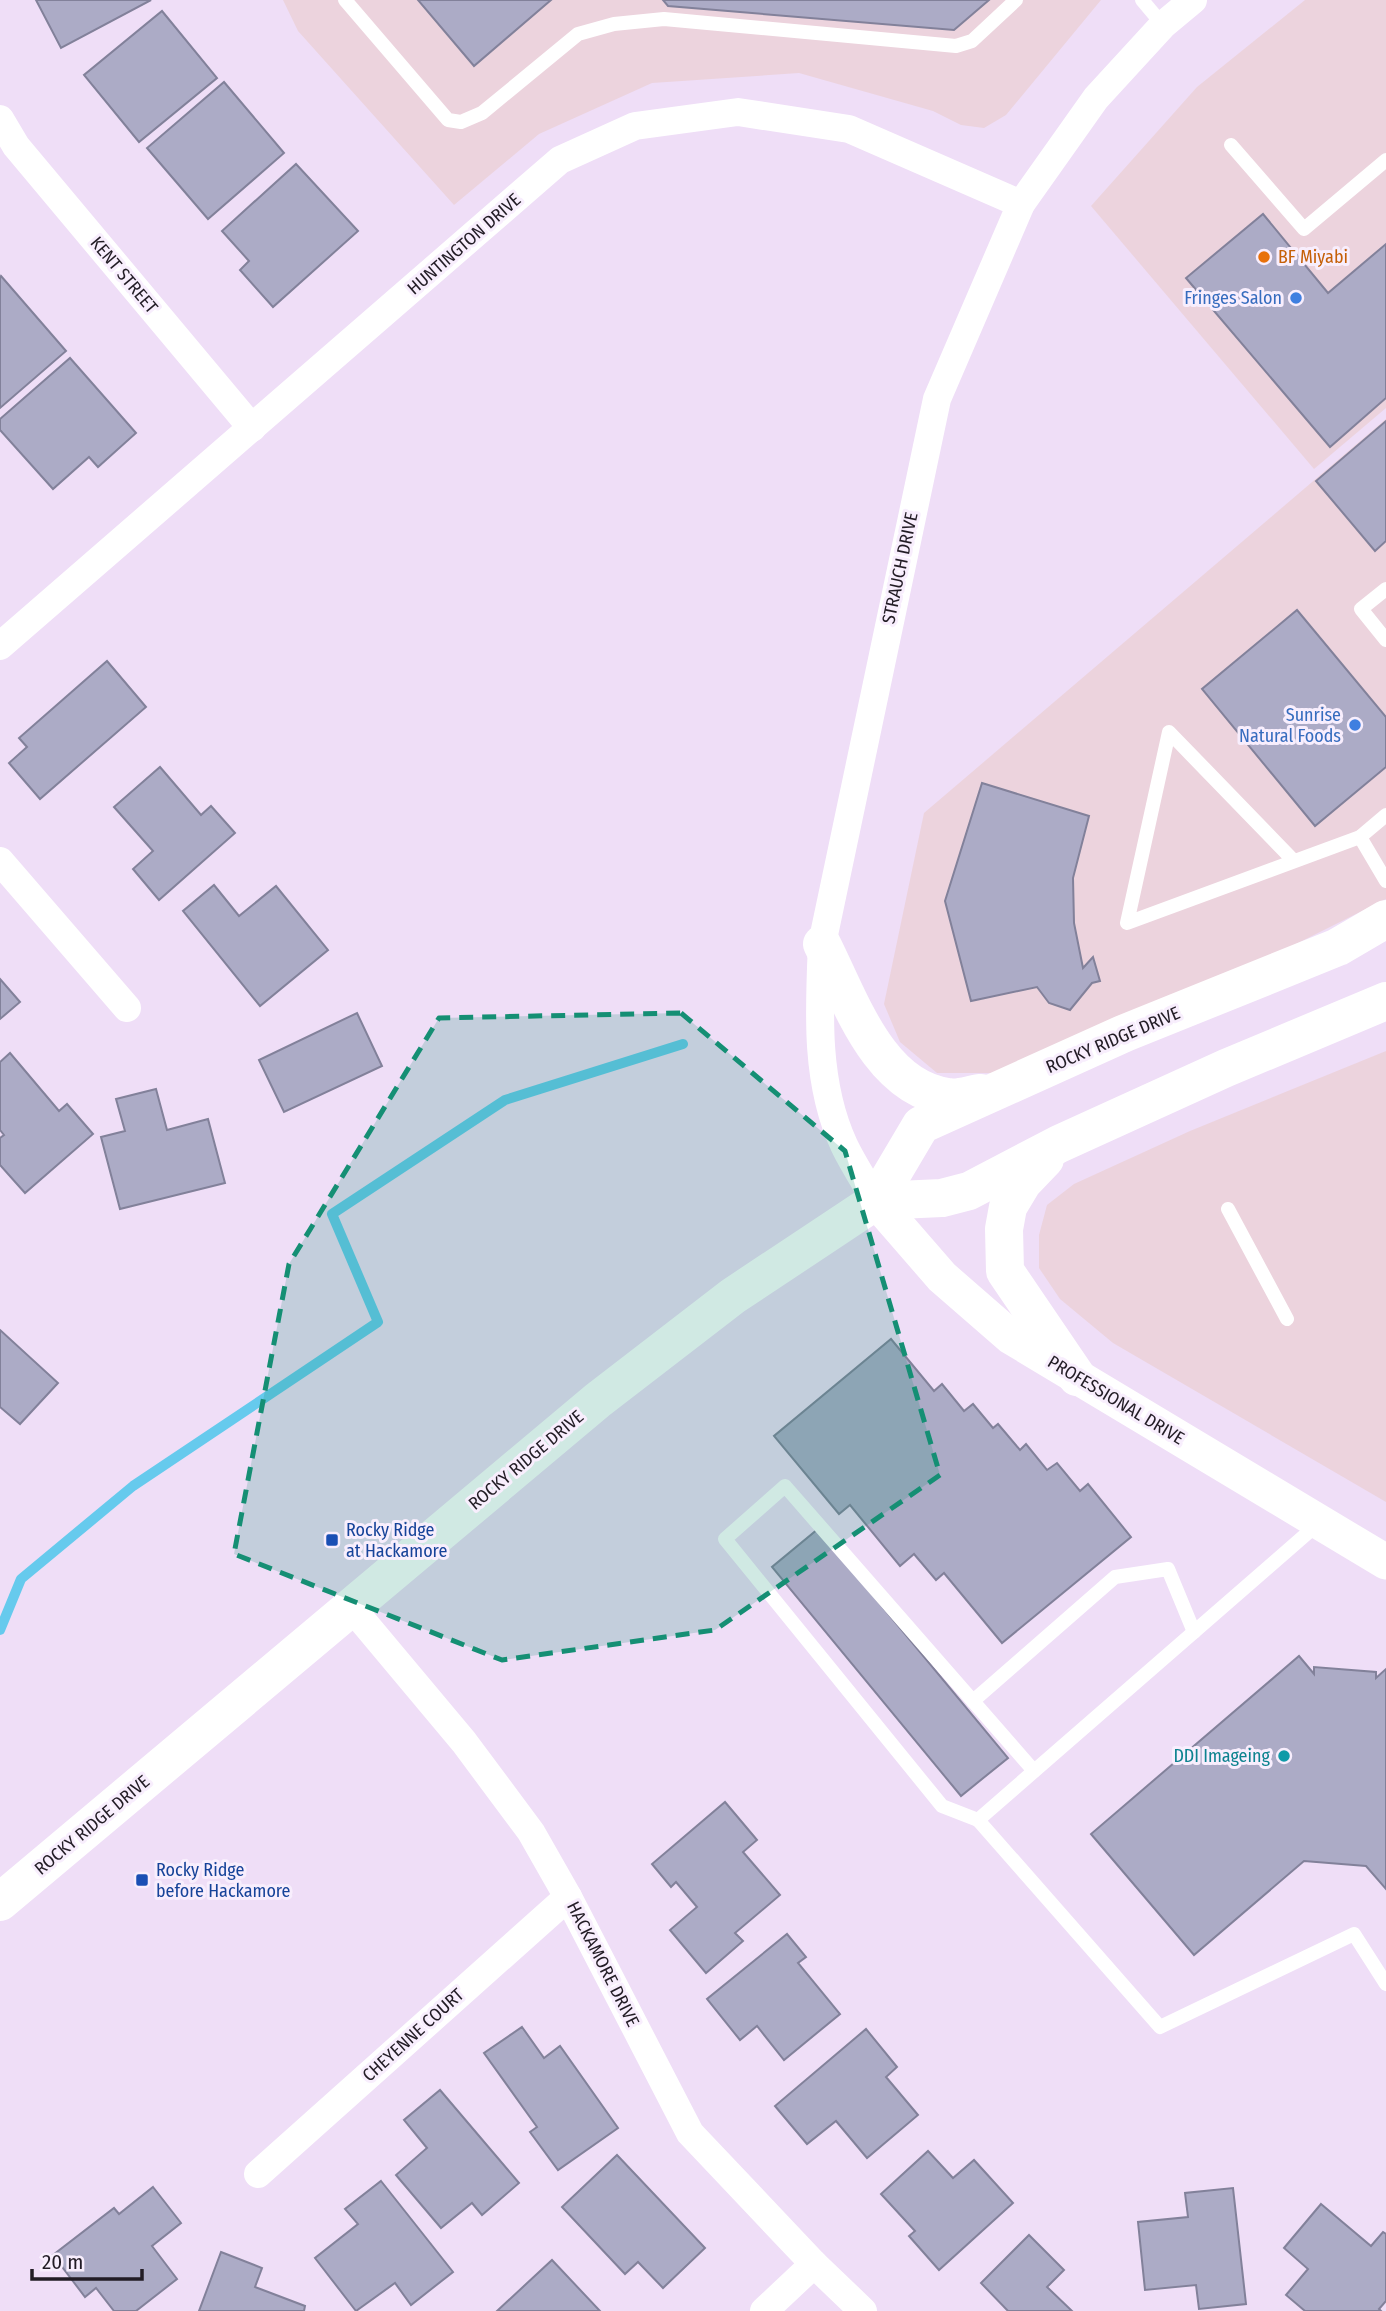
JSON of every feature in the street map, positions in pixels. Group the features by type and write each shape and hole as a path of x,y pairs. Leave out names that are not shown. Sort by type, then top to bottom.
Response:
{"main road":[{"name":"ROCKY RIDGE DRIVE","path":"0,1902 598,1400 733,1296 876,1201 921,1125 1125,1033 1338,947 1386,919"},
{"path":"822,944 880,1056 907,1083 949,1097 997,1091"},
{"path":"876,1201 943,1198 969,1191 1059,1144 1226,1068 1386,1001"},
{"path":"1059,1144 1023,1182 1007,1207 1004,1229 1005,1271 1077,1377"}],"street":[{"name":"STRAUCH DRIVE","path":"876,1201 843,1144 821,1058 819,1010 822,944 937,399 1021,204 1096,98 1163,25 1193,0"},
{"name":"HUNTINGTON DRIVE","path":"0,646 560,160 635,126 738,112 849,129 1021,204"},
{"name":"KENT STREET","path":"0,119 16,146 252,428"},
{"path":"0,861 127,1008"},
{"name":"PROFESSIONAL DRIVE","path":"876,1201 925,1258 976,1309 1011,1337 1386,1562"},
{"name":"HACKAMORE DRIVE","path":"351,1607 472,1752 531,1832 568,1897 690,2133 814,2264 863,2311"},
{"name":"CHEYENNE COURT","path":"258,2174 568,1897"},
{"path":"764,2311 814,2264"}],"lane":[{"path":"345,0 448,120 461,122 482,113 579,34 614,24 664,19 956,46 972,41 1016,0"},
{"path":"1142,0 1163,25"},
{"path":"1231,145 1304,229 1386,160"},
{"path":"1386,589 1362,609 1386,640"},
{"path":"1294,861 1169,732 1127,923 1360,837 1386,815"},
{"path":"1360,837 1386,881"},
{"path":"1228,1209 1287,1319"},
{"path":"1034,1771 785,1486 725,1539 942,1806 978,1820 1160,2027 1354,1934 1386,1984"},
{"path":"978,1820 1319,1523"},
{"path":"973,1701 1115,1577 1168,1569 1194,1632"}],"highlighted area":[{"path":"681,1013 845,1151 940,1475 715,1630 502,1660 234,1554 289,1264 439,1018"}],"shaded area":[{"path":"283,0 1101,0 1006,115 984,128 961,125 933,111 799,73 652,83 539,134 454,205 298,31"},
{"path":"1305,0 1386,0 1386,408 1314,469 1091,206 1197,87"},
{"path":"1386,419 1386,899 1292,946 998,1073 937,1073 900,1042 884,1004 924,813"},
{"path":"1386,1051 1386,1502 1113,1343 1060,1299 1039,1268 1039,1235 1047,1205 1074,1184 1190,1131"}],"building":[{"path":"36,0 151,0 61,48"},
{"path":"418,0 551,0 474,66"},
{"path":"663,0 989,0 954,30 668,6"},
{"path":"162,11 217,78 139,142 84,75"},
{"path":"224,82 284,153 208,219 147,148"},
{"path":"296,164 358,231 273,307 240,270 249,261 222,231"},
{"path":"1263,214 1328,293 1386,244 1386,398 1330,447 1186,278"},
{"path":"1,276 66,351 0,408 0,278"},
{"path":"70,358 136,433 98,467 89,457 53,489 0,430 0,419"},
{"path":"1386,421 1386,541 1375,551 1316,481"},
{"path":"1297,610 1386,717 1386,767 1315,826 1202,689"},
{"path":"107,661 146,707 40,799 9,763 27,747 19,738"},
{"path":"160,767 201,815 211,806 235,833 159,900 133,869 153,851 114,807"},
{"path":"982,783 1089,816 1073,878 1074,923 1083,968 1093,957 1100,981 1092,983 1070,1010 1049,1003 1037,987 971,1001 945,901"},
{"path":"214,885 239,916 276,886 328,950 260,1006 183,911"},
{"path":"0,979 20,1002 0,1019"},
{"path":"357,1013 382,1066 284,1112 259,1060"},
{"path":"10,1053 59,1111 67,1104 93,1134 25,1193 0,1165 0,1138 4,1135 0,1130 0,1062"},
{"path":"156,1089 167,1130 208,1119 225,1183 120,1209 101,1137 125,1131 116,1099"},
{"path":"0,1330 58,1383 20,1424 0,1407"},
{"path":"891,1339 934,1391 942,1384 964,1411 973,1404 993,1428 998,1424 1020,1450 1026,1444 1047,1470 1057,1463 1080,1491 1088,1484 1131,1537 1002,1643 944,1573 936,1580 914,1554 900,1566 850,1505 839,1514 774,1436"},
{"path":"818,1529 1008,1758 961,1796 772,1567"},
{"name":"DDI Imageing","path":"1299,1656 1314,1674 1314,1667 1376,1672 1376,1678 1386,1669 1386,1889 1366,1866 1304,1861 1194,1955 1091,1834"},
{"path":"725,1802 757,1840 743,1852 780,1895 735,1933 743,1941 706,1973 670,1930 697,1907 676,1882 671,1887 652,1864"},
{"path":"787,1934 806,1957 798,1963 840,2014 784,2060 757,2026 740,2040 707,1999"},
{"path":"522,2027 544,2058 560,2046 618,2128 558,2170 530,2132 537,2127 484,2053"},
{"path":"866,2029 897,2067 886,2077 918,2115 867,2158 836,2121 807,2144 775,2106"},
{"path":"440,2090 519,2183 482,2215 472,2203 441,2228 396,2175 427,2148 404,2120"},
{"path":"928,2151 953,2178 974,2160 1013,2203 939,2270 909,2236 915,2231 881,2194"},
{"path":"617,2155 705,2248 663,2288 638,2262 625,2274 562,2207"},
{"path":"381,2181 453,2272 411,2305 395,2283 356,2311 315,2258 358,2224 345,2209"},
{"path":"153,2187 181,2223 152,2246 177,2279 136,2311 114,2311 96,2288 85,2297 53,2255 114,2208 119,2214"},
{"path":"1233,2188 1246,2304 1199,2309 1196,2285 1145,2290 1138,2222 1188,2217 1185,2193"},
{"path":"1321,2204 1371,2246 1383,2232 1386,2234 1386,2301 1379,2309 1381,2311 1305,2311 1286,2295 1308,2269 1284,2248"},
{"path":"1029,2235 1064,2270 1047,2287 1072,2311 1008,2311 981,2283"},
{"path":"221,2252 262,2268 255,2287 305,2306 304,2311 199,2311"},
{"path":"552,2260 600,2311 497,2311"}],"waterway":[{"path":"0,1630 21,1579 133,1486 378,1322 332,1214 505,1100 683,1044"}],"place":[{"name":"BF Miyabi","path":"1264,257"},
{"name":"Fringes Salon","path":"1296,298"},
{"name":"Sunrise Natural Foods","path":"1355,725"},
{"name":"Rocky Ridge at Hackamore","path":"332,1540"},
{"name":"DDI Imageing","path":"1284,1756"},
{"name":"Rocky Ridge before Hackamore","path":"142,1880"}]}
